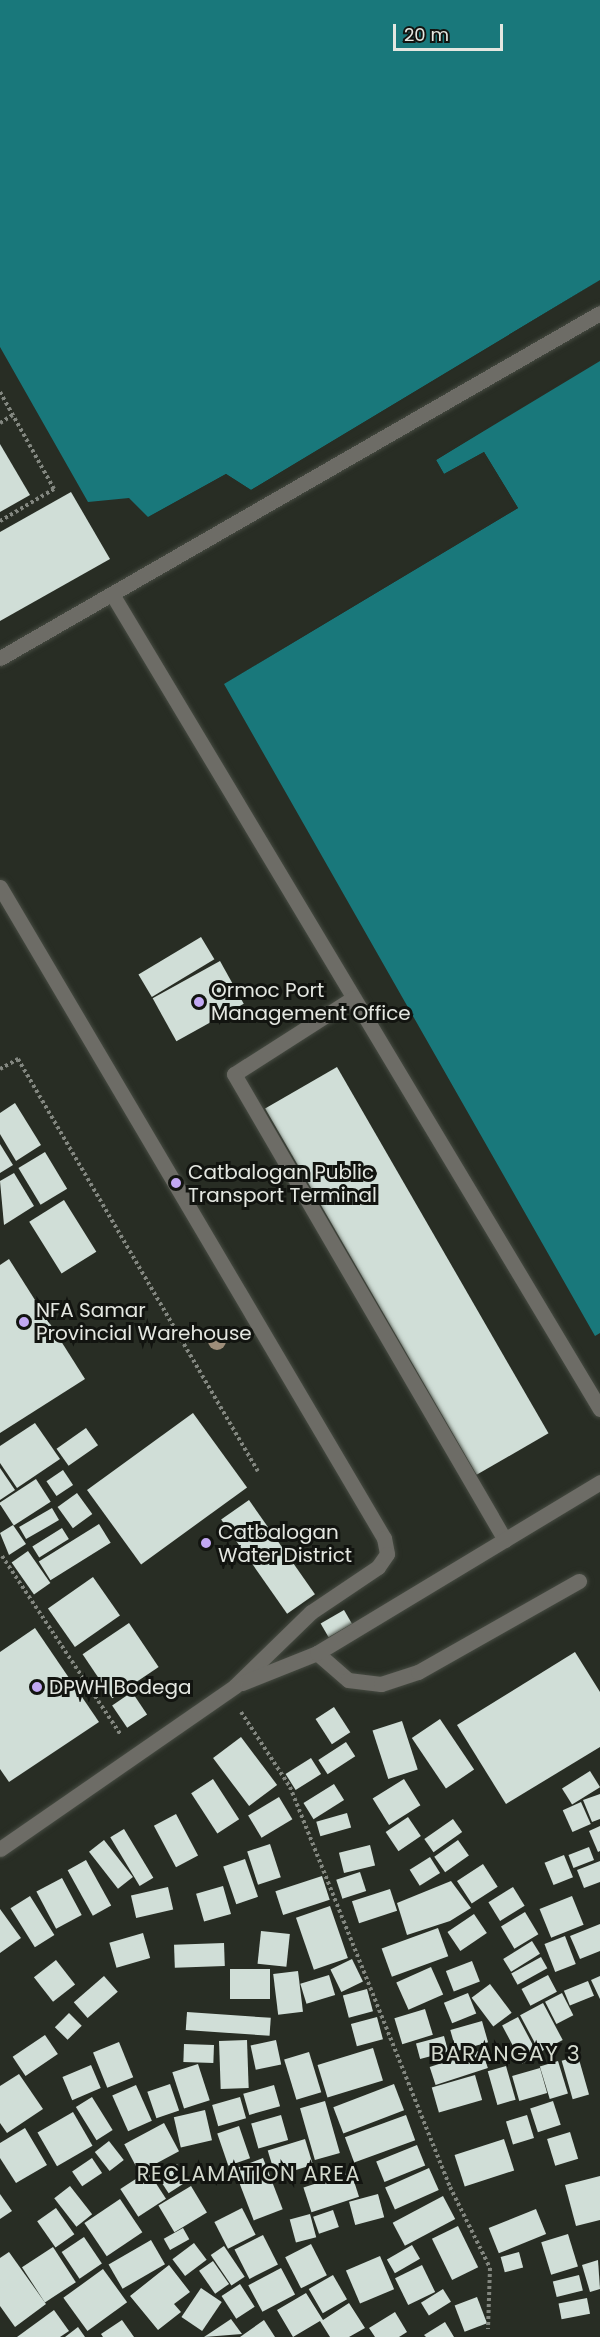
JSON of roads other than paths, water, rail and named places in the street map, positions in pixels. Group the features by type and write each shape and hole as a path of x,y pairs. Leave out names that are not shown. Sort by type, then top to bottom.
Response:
{"street":[{"path":"0,658 600,313"},
{"path":"112,594 600,1409"},
{"path":"0,887 384,1538 387,1554 378,1568 311,1612 231,1689 0,1849"},
{"path":"352,998 234,1074 505,1540"},
{"path":"231,1689 317,1653 600,1482"},
{"path":"317,1653 348,1680 381,1684 418,1672 579,1581"}],"water":[{"path":"0,0 600,0 600,280 251,490 226,474 148,517 129,498 88,502 0,347"},
{"path":"600,361 600,1333 595,1336 224,684 518,508 484,452 444,474 436,460"}],"place":[{"name":"Ormoc Port Management Office","path":"199,1002"},
{"name":"Catbalogan Public Transport Terminal","path":"176,1183"},
{"name":"NFA Samar Provincial Warehouse","path":"24,1322"},
{"name":"Catbalogan Water District","path":"206,1543"},
{"name":"DPWH Bodega","path":"37,1687"}],"district":[{"name":"BARANGAY 3","path":"506,2054"},
{"name":"RECLAMATION AREA","path":"249,2174"}]}
